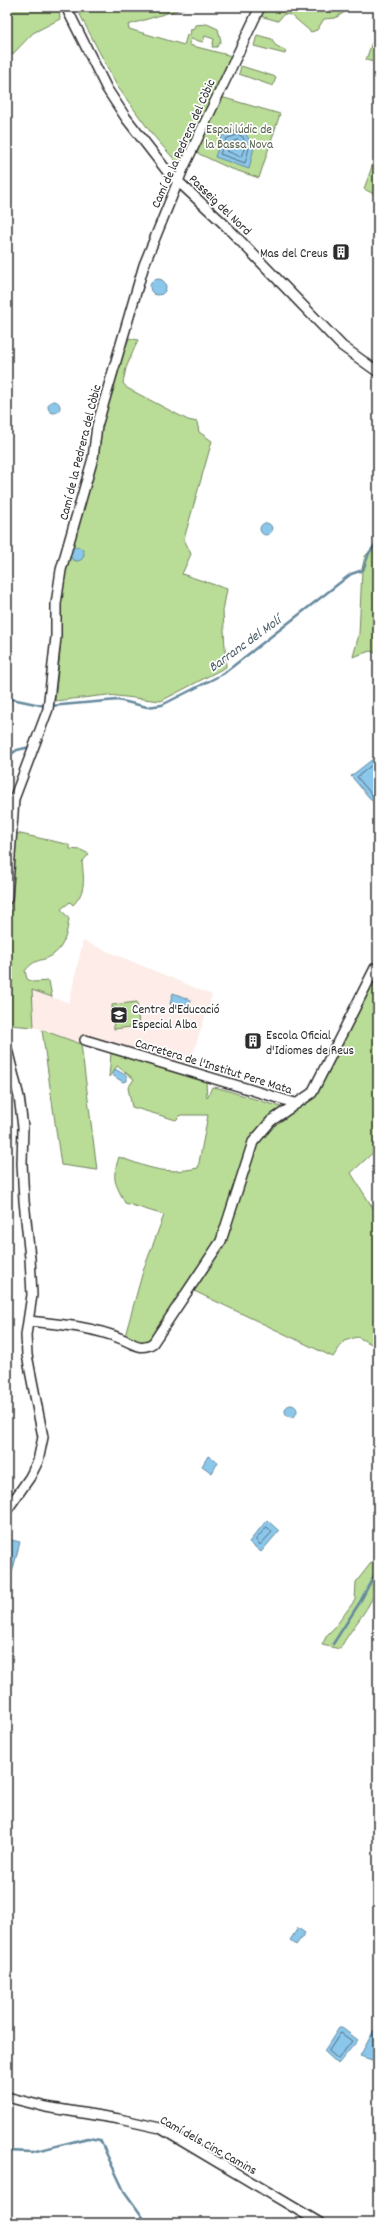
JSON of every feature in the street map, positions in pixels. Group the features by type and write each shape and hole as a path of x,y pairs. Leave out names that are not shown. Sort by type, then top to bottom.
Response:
{"street":[{"name":"Passeig del Nord","path":"66,7 75,29 107,89 139,136 167,170 270,270 342,346 378,372"},
{"name":"Camí de la Pedrera del Còbic","path":"7,899 14,799 48,708 56,637 56,604 66,550 91,465 97,426 144,265 178,181 242,40 260,7"},
{"name":"Carretera de l'Institut Pere Mata","path":"85,1040 295,1103 312,1093 375,968 378,967"},
{"path":"7,1048 19,1097 23,1127 22,1163 24,1202 32,1295 26,1335 27,1355 42,1437 38,1461 30,1477 7,1510"},
{"path":"29,1320 107,1334 139,1347 147,1347 153,1343 221,1241 253,1142 271,1121 295,1103"},
{"name":"Camí dels Cinc Camins","path":"7,2096 46,2107 119,2119 160,2128 320,2223"}],"shaded area":[{"name":"Centre d'Educació Especial Alba","path":"83,941 212,995 186,1075 92,1047 34,1027 31,990 69,1003"}],"green space":[{"path":"7,7 59,7 60,19 33,33 7,60"},
{"path":"76,7 187,7 128,25 129,29 184,45 187,35 190,35 191,29 193,30 195,25 207,24 218,29 221,41 217,47 212,47 214,39 205,36 203,42 191,39 189,45 232,56 180,166 152,134 117,86"},
{"path":"265,7 342,7 350,9 335,18 324,19 317,30 311,32 291,15 284,14 278,21 260,16"},
{"path":"378,31 378,63 366,60 372,42 375,42"},
{"path":"257,35 272,39 275,45 286,51 285,54 254,46"},
{"path":"241,66 276,77 273,86 239,74"},
{"name":"Espai lúdic de la Bassa Nova","path":"221,97 280,114 259,178 229,168 197,153"},
{"path":"375,158 378,159 378,188 376,195 364,189"},
{"path":"129,338 138,340 126,368 123,383 127,388 188,420 197,422 199,432 212,441 184,539 191,554 182,574 227,589 223,611 226,667 161,701 108,695 55,701 60,651 59,605 69,549 101,424 118,366"},
{"path":"378,543 378,654 370,651 353,657 359,634 362,569 365,556"},
{"path":"16,833 66,844 70,846 70,849 81,850 89,854 82,862 83,885 80,895 73,905 70,902 61,909 69,919 61,947 50,957 33,963 25,971 27,979 33,982 49,981 52,997 32,990 34,1027 8,1025 7,950"},
{"path":"378,973 378,1148 351,1173 378,1216 378,1347 357,1337 344,1341 333,1357 192,1290 210,1254 255,1149 276,1121 319,1091"},
{"path":"137,1002 139,1026 114,1029 112,1005"},
{"path":"42,1030 81,1044 97,1170 61,1165"},
{"path":"111,1053 206,1082 207,1098 212,1087 281,1107 254,1132 248,1142 218,1241 153,1339 142,1345 125,1336 143,1271 164,1215 125,1203 115,1181 115,1171 119,1157 157,1169 176,1171 198,1168 208,1115 181,1115 176,1120 132,1107 128,1088 134,1079 117,1066 109,1077"},
{"path":"378,1554 378,1582 372,1600 340,1649 322,1645 327,1635 335,1627 355,1600 356,1582"}],"water":[{"path":"238,130 245,133 254,147 249,169 215,157 222,136"},
{"path":"155,279 161,279 166,284 164,293 161,295 155,295 150,290 150,284"},
{"path":"56,401 59,402 59,412 52,413 49,412 48,405 49,402"},
{"path":"268,523 271,524 271,534 264,535 261,534 260,527 261,524"},
{"path":"77,547 82,549 84,554 82,559 77,561 72,559 70,554 72,549"},
{"path":"378,755 378,808 351,776"},
{"path":"173,993 191,1000 187,1010 170,1004"},
{"path":"115,1069 127,1076 127,1081 123,1082 112,1075"},
{"path":"289,1405 293,1405 297,1411 293,1417 289,1417 285,1413 285,1409"},
{"path":"208,1456 218,1462 212,1473 202,1466"},
{"path":"267,1520 279,1531 261,1552 249,1542"},
{"path":"7,1539 20,1542 7,1592"},
{"path":"298,1928 305,1933 296,1945 290,1940"},
{"path":"339,2028 342,2028 358,2040 338,2064 324,2051"},
{"path":"374,2030 378,2032 378,2062 360,2056"}],"waterway":[{"name":"Barranc del Molí","path":"50,706 118,700 147,707 162,705 223,674 351,574 363,570 369,553 378,541"},
{"path":"7,698 45,706"},
{"path":"7,757 17,750 30,747 30,745"},
{"path":"333,1644 360,1602 378,1568"},
{"path":"7,2151 32,2152 88,2138 100,2140 124,2191 147,2223"}],"place":[{"name":"Mas del Creus","path":"341,252"},
{"name":"Centre d'Educació Especial Alba","path":"119,1015"},
{"name":"Escola Oficial d'Idiomes de Reus","path":"253,1041"}]}
